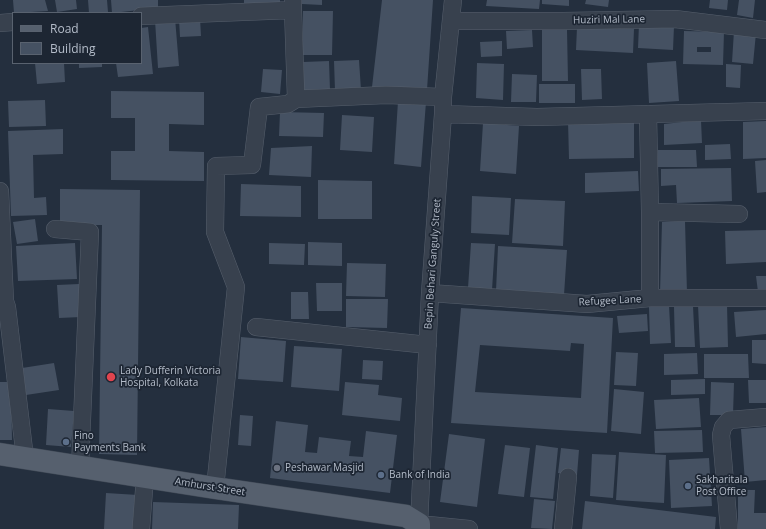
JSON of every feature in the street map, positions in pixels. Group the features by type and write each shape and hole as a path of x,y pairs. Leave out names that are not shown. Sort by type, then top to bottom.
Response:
{"main road":[{"name":"Amhurst Street","path":"0,454 406,516 419,526"}],"street":[{"name":"Bepin Behari Ganguly Street","path":"419,526 430,293 443,97 453,0"},
{"path":"142,16 293,5 296,99"},
{"name":"Huziri Mal Lane","path":"452,21 675,19 766,30"},
{"path":"0,23 12,22"},
{"path":"215,488 236,287 216,232 216,166 252,165 259,107 288,104 296,99 386,95 443,97"},
{"path":"443,114 538,117 766,111"},
{"path":"648,114 650,298"},
{"path":"0,191 3,301 7,307 25,458"},
{"path":"650,212 739,214"},
{"path":"55,229 90,232 80,467"},
{"name":"Refugee Lane","path":"430,293 587,304 650,298 766,298"},
{"path":"256,327 428,344"},
{"path":"729,529 721,434 723,427 729,420 766,417"},
{"path":"141,529 145,477"},
{"path":"563,529 568,477"},
{"path":"419,526 469,529"}],"building":[{"path":"13,0 45,0 48,11 31,12 14,12"},
{"path":"55,0 76,0 77,9 57,12"},
{"path":"88,0 107,0 108,12 89,12"},
{"path":"111,0 158,0 158,8 112,12"},
{"path":"244,0 280,0 280,3 244,3"},
{"path":"302,0 322,0 322,5 302,4"},
{"path":"382,0 433,0 427,90 372,87"},
{"path":"487,0 540,0 539,9 486,6"},
{"path":"542,0 569,0 569,6 542,4"},
{"path":"586,0 609,0 608,7 585,4"},
{"path":"710,0 728,0 727,10 709,8"},
{"path":"739,0 755,0 753,18 737,15"},
{"path":"303,11 333,11 332,55 303,55"},
{"path":"175,18 179,66 158,68 155,20"},
{"path":"200,18 201,36 180,37 179,19"},
{"path":"639,24 674,26 673,50 638,48"},
{"path":"148,27 153,74 118,77 116,64 142,64 142,28"},
{"path":"577,27 634,29 633,53 576,50"},
{"path":"567,29 568,81 542,81 542,30"},
{"path":"532,30 533,47 507,49 506,31"},
{"path":"684,31 724,32 723,65 683,64","holes":["697,47 711,47 711,52 697,52"]},
{"path":"734,31 756,33 753,64 732,62"},
{"path":"502,41 502,56 481,57 480,42"},
{"path":"359,60 361,90 335,91 334,61"},
{"path":"329,61 330,90 304,91 303,62"},
{"path":"676,61 679,101 649,103 647,63"},
{"path":"477,63 504,64 503,100 476,98"},
{"path":"35,64 64,64 65,82 37,84"},
{"path":"79,64 102,64 102,67 79,68"},
{"path":"726,64 741,65 740,88 726,87"},
{"path":"263,69 282,70 280,94 261,92"},
{"path":"581,69 601,69 602,99 582,100"},
{"path":"512,74 537,75 536,102 511,102"},
{"path":"539,84 575,84 575,103 539,103"},
{"path":"111,91 204,92 204,125 169,124 169,151 204,152 204,181 111,180 111,151 135,151 135,118 111,118"},
{"path":"45,100 46,126 9,127 8,101"},
{"path":"398,101 426,102 421,167 394,164"},
{"path":"280,112 324,113 323,137 279,136"},
{"path":"342,115 374,117 372,152 340,150"},
{"path":"634,120 634,158 569,159 568,121"},
{"path":"701,120 702,143 664,145 664,124"},
{"path":"766,121 766,158 743,159 743,122"},
{"path":"483,123 519,126 516,174 480,171"},
{"path":"63,129 63,154 33,155 34,198 46,197 47,215 11,216 8,131"},
{"path":"730,144 731,159 705,160 705,145"},
{"path":"312,146 311,177 269,175 271,148"},
{"path":"658,150 696,150 697,167 658,167"},
{"path":"766,160 766,192 757,193 755,161"},
{"path":"731,168 732,201 677,203 676,185 661,186 661,169"},
{"path":"638,171 639,191 585,193 585,173"},
{"path":"318,180 372,181 372,219 318,219"},
{"path":"241,184 301,186 301,217 240,216"},
{"path":"60,189 140,190 137,455 99,454 102,225 60,225"},
{"path":"472,196 511,198 509,235 471,233"},
{"path":"515,199 565,201 563,246 512,243"},
{"path":"35,219 38,241 17,244 13,222"},
{"path":"685,221 687,293 660,293 662,222"},
{"path":"766,230 766,262 726,264 725,231"},
{"path":"308,242 342,243 342,266 308,265"},
{"path":"75,243 77,279 18,281 16,246"},
{"path":"269,243 305,244 304,265 269,264"},
{"path":"471,243 495,244 492,290 468,288"},
{"path":"498,246 567,250 564,295 496,291"},
{"path":"347,263 386,264 385,297 346,296"},
{"path":"756,276 766,276 766,292 758,292"},
{"path":"316,283 342,283 342,311 317,311"},
{"path":"79,284 81,317 59,318 57,285"},
{"path":"291,292 308,292 309,319 291,319"},
{"path":"346,299 388,299 387,328 346,327"},
{"path":"727,304 728,347 700,348 698,305"},
{"path":"669,305 671,343 650,344 649,307"},
{"path":"693,306 695,347 675,347 674,307"},
{"path":"461,308 613,318 607,433 451,423","holes":["571,343 584,344 581,398 475,392 480,345 570,351"]},
{"path":"766,310 766,334 736,337 734,312"},
{"path":"647,314 648,331 619,333 617,316"},
{"path":"241,337 286,341 283,382 238,379"},
{"path":"752,340 766,340 766,364 752,363"},
{"path":"294,346 342,349 339,391 291,387"},
{"path":"616,352 638,353 636,386 614,385"},
{"path":"697,353 698,374 664,375 664,354"},
{"path":"704,354 748,354 749,378 704,378"},
{"path":"363,360 383,361 382,380 362,379"},
{"path":"54,363 59,390 26,395 22,368"},
{"path":"705,379 705,394 671,395 671,380"},
{"path":"748,380 766,380 766,403 749,403"},
{"path":"0,382 11,382 12,440 0,440"},
{"path":"345,382 379,385 378,395 402,398 400,421 342,415"},
{"path":"711,382 734,383 733,415 710,415"},
{"path":"614,389 644,392 641,434 611,431"},
{"path":"699,398 701,427 656,429 654,400"},
{"path":"48,409 74,411 71,447 46,445"},
{"path":"240,415 253,416 251,446 238,445"},
{"path":"276,421 308,425 305,452 317,453 319,437 351,441 349,456 363,457 366,431 397,435 390,493 270,478"},
{"path":"766,427 766,480 745,482 741,429"},
{"path":"702,430 703,452 655,453 654,431"},
{"path":"449,434 485,439 477,507 440,502"},
{"path":"505,445 530,448 524,497 498,494"},
{"path":"536,445 558,448 553,499 530,497"},
{"path":"561,448 579,450 577,475 558,473"},
{"path":"619,452 666,455 664,503 616,500"},
{"path":"592,454 616,455 613,498 590,496"},
{"path":"709,458 712,506 671,508 669,460"},
{"path":"738,490 755,490 754,513 766,513 766,529 738,529"},
{"path":"106,493 138,495 135,529 104,529"},
{"path":"534,499 555,501 552,529 531,528"},
{"path":"585,501 716,517 715,529 582,529"},
{"path":"153,502 239,505 238,529 152,529"}],"place":[{"name":"Lady Dufferin Victoria Hospital, Kolkata","path":"111,377"},
{"name":"Fino Payments Bank","path":"66,442"},
{"name":"Peshawar Masjid","path":"277,468"},
{"name":"Bank of India","path":"381,475"},
{"name":"Sakharitala Post Office","path":"688,486"}]}
